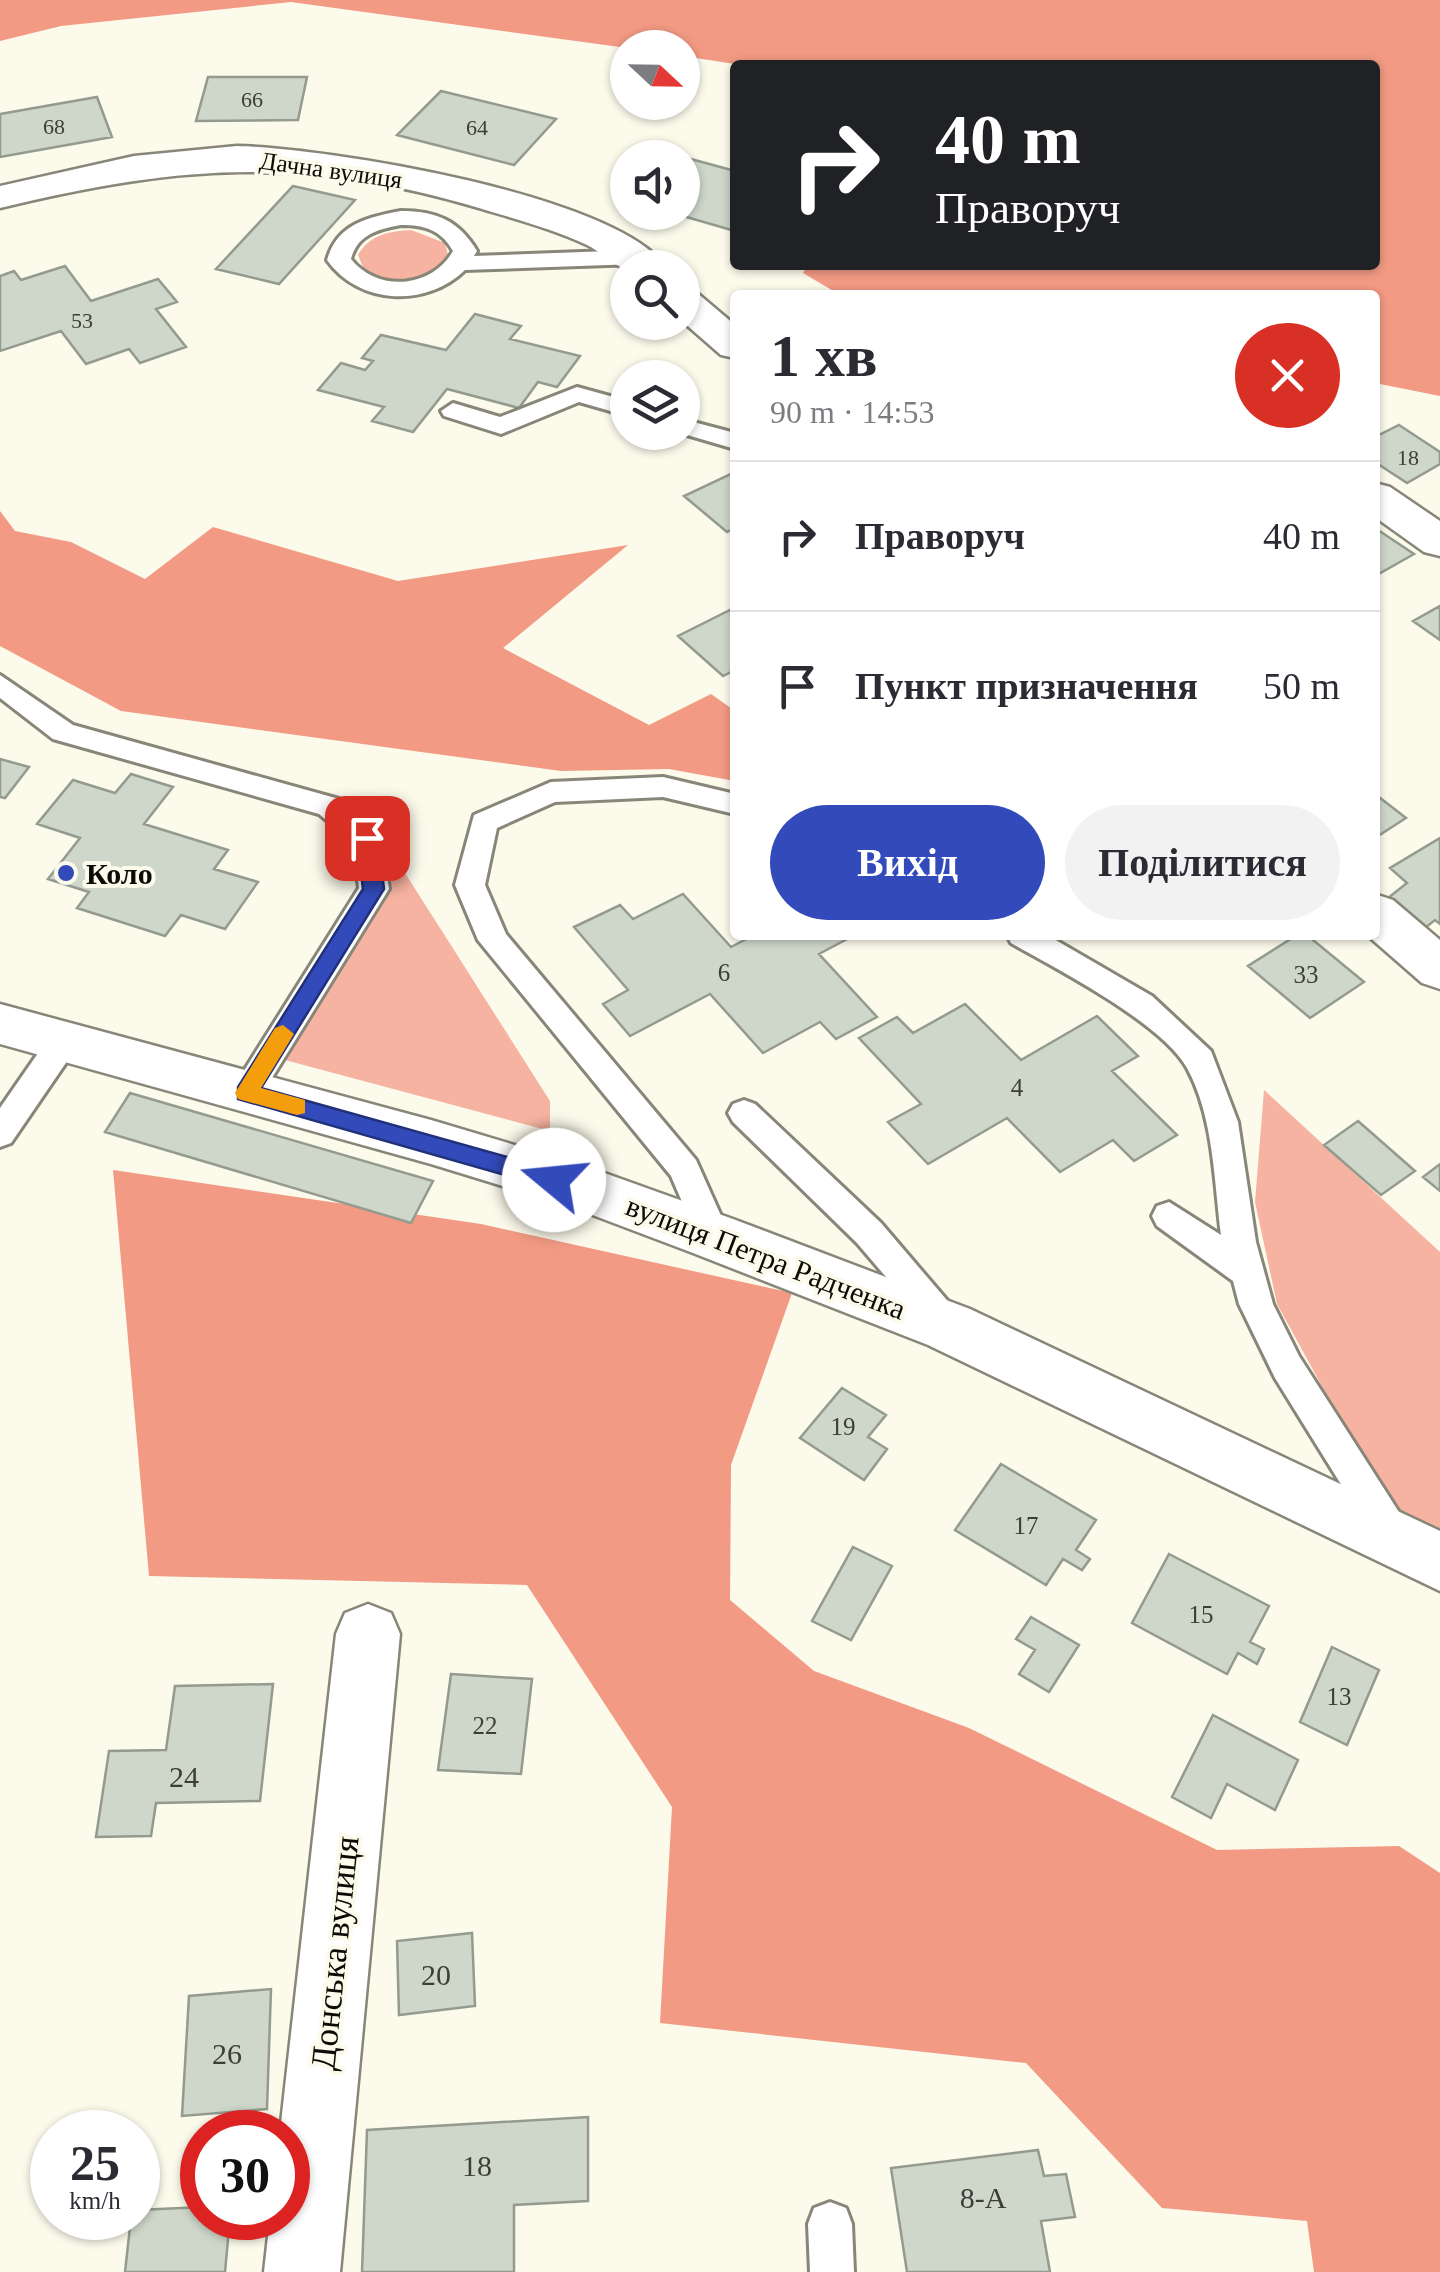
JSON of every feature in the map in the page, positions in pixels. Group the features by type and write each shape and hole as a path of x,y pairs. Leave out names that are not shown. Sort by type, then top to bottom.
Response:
{"street":[{"name":"Дачна вулиця","path":"0,197 173,161 271,158 375,173 490,199 574,225 620,250"},
{"path":"700,316 730,342"},
{"path":"1380,500 1440,542"},
{"path":"1380,917 1440,969"},
{"name":"вулиця Петра Радченка","path":"0,1024 568,1184 714,1236 949,1326 1418,1551"},
{"name":"Донська вулиця","path":"302,2272 368,1634"}],"lane":[{"path":"461,263 465,252 453,230 421,218 381,221 349,237 339,260 357,280 394,289 435,282 461,263 610,262"},
{"path":"453,411 502,426 577,394 610,404"},
{"path":"700,431 730,440"},
{"path":"0,684 63,732 329,806 367,838 374,889 246,1093"},
{"path":"714,1236 684,1168 493,940 470,885 484,822 550,792 663,787 730,803"},
{"path":"1031,940 1142,1004 1200,1060 1222,1122 1238,1242 1256,1304 1286,1367 1418,1551"},
{"path":"0,1134 63,1042"},
{"path":"744,1113 869,1233 949,1326"},
{"path":"1168,1216 1248,1273"},
{"path":"830,2224 832,2272"}],"shaded area":[{"path":"0,0 1440,0 1440,396 1380,384 1380,290 832,290 803,273 1380,270 1380,60 730,60 730,63 700,59 700,30 610,30 610,46 291,2 61,26 0,41"},
{"path":"411,230 445,243 449,259 441,268 421,279 398,282 365,272 358,255 368,243 388,233"},
{"path":"0,511 15,531 71,542 145,579 213,527 398,581 628,545 503,648 649,725 711,694 730,707 730,780 669,769 561,771 121,711 0,646"},
{"path":"398,871 405,873 550,1101 550,1131 285,1060 284,1050"},
{"path":"1264,1090 1440,1252 1440,1544 1411,1530 1354,1445 1277,1304 1255,1202"},
{"path":"113,1170 481,1224 792,1293 731,1465 730,1600 814,1671 969,1728 1217,1850 1399,1846 1440,1873 1440,2272 1314,2272 1307,2221 1162,2208 1026,2063 660,2023 672,1807 527,1585 149,1576"}],"building":[{"path":"208,77 307,77 298,120 196,121"},
{"path":"441,91 556,119 514,165 397,135"},
{"path":"97,97 112,137 0,157 0,114"},
{"path":"700,161 730,170 730,230 700,221"},
{"path":"293,186 355,200 279,284 216,269"},
{"path":"65,266 91,301 158,279 177,302 156,309 186,347 140,363 129,349 86,364 61,331 0,351 0,276 14,271 21,280"},
{"path":"475,314 521,326 510,339 580,356 557,387 538,382 519,408 447,389 413,432 372,421 384,407 318,390 341,363 365,370 373,361 362,358 381,335 446,350"},
{"path":"1399,425 1440,452 1440,464 1407,483 1380,465 1380,434"},
{"path":"730,474 730,530 727,532 684,496"},
{"path":"1380,531 1414,554 1380,573"},
{"path":"1440,606 1440,640 1413,621"},
{"path":"730,610 730,672 723,676 678,636"},
{"path":"0,759 29,767 5,798 0,797"},
{"path":"131,774 173,787 144,824 228,850 214,869 258,882 225,929 181,915 165,936 77,908 89,892 48,879 80,838 37,824 73,780 115,793"},
{"path":"1380,798 1406,818 1380,835"},
{"path":"1440,838 1440,924 1435,920 1425,928 1388,898 1407,883 1390,868"},
{"path":"683,894 731,947 744,940 845,940 819,954 877,1017 836,1039 820,1022 763,1053 710,994 630,1036 603,1004 628,990 574,927 620,905 633,919"},
{"path":"1289,940 1313,940 1364,982 1310,1018 1248,966"},
{"path":"965,1004 1021,1060 1097,1016 1138,1056 1112,1071 1177,1135 1134,1161 1113,1140 1060,1172 1007,1118 928,1164 888,1122 921,1104 859,1038 897,1017 913,1033"},
{"path":"130,1093 433,1181 411,1223 105,1132"},
{"path":"1358,1121 1415,1171 1381,1195 1324,1145"},
{"path":"1440,1164 1440,1191 1423,1177"},
{"path":"842,1388 886,1415 868,1437 887,1449 864,1480 800,1438"},
{"path":"1001,1464 1096,1520 1076,1550 1090,1559 1082,1570 1063,1559 1046,1585 955,1530"},
{"path":"853,1547 892,1566 851,1640 812,1621"},
{"path":"1169,1554 1269,1606 1250,1642 1264,1649 1257,1664 1238,1653 1227,1674 1132,1623"},
{"path":"1031,1617 1079,1645 1049,1692 1019,1674 1035,1650 1016,1639"},
{"path":"1332,1647 1379,1670 1347,1745 1300,1722"},
{"path":"451,1674 532,1679 521,1774 438,1770"},
{"path":"273,1684 260,1801 156,1803 151,1836 96,1837 109,1751 166,1750 175,1686"},
{"path":"1213,1715 1298,1760 1275,1810 1227,1784 1211,1818 1172,1797"},
{"path":"472,1933 475,2006 399,2015 397,1941"},
{"path":"271,1989 267,2109 182,2110 189,1996"},
{"path":"588,2117 588,2201 514,2205 514,2272 362,2272 367,2130"},
{"path":"1038,2150 1044,2176 1066,2174 1075,2217 1041,2221 1050,2272 907,2272 891,2168"},
{"path":"180,2208 180,2240 228,2240 225,2272 125,2272 129,2240 160,2240 160,2209"}],"slow traffic":[{"path":"283,1034 246,1093 297,1106"}],"place":[{"name":"Коло","path":"66,873"}],"route":[{"path":"367,838 374,889 246,1093 431,1142 554,1180"}]}
